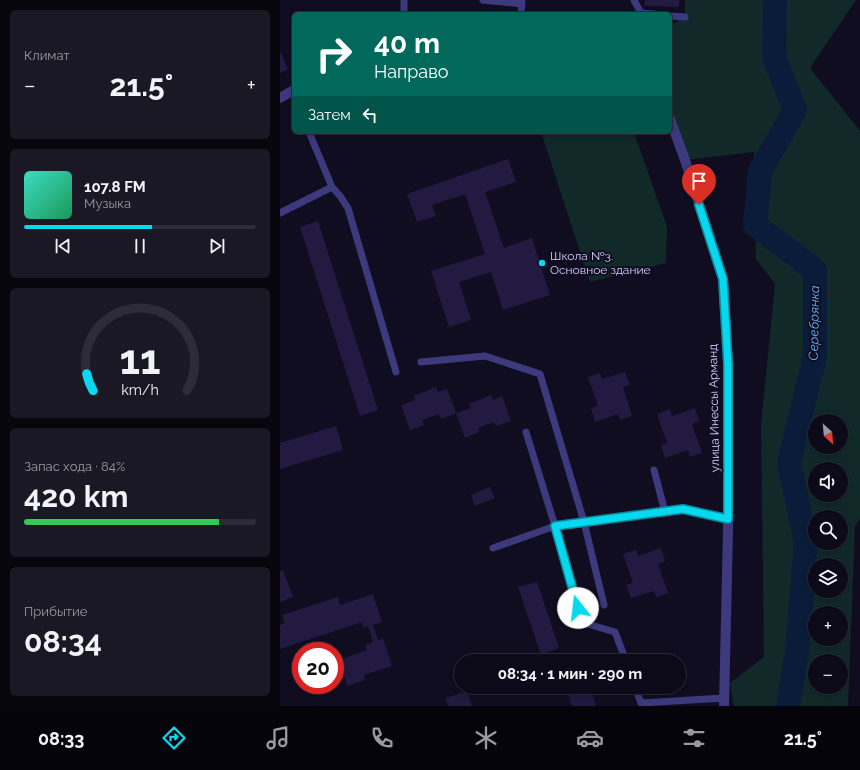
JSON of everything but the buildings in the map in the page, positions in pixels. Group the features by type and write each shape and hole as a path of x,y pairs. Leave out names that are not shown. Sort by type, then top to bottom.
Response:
{"street":[{"path":"280,98 292,92"},
{"name":"улица Инессы Арманд","path":"672,124 685,160 723,279 728,364 728,519 724,702"}],"lane":[{"path":"404,0 404,12"},
{"path":"483,0 522,2 521,12"},
{"path":"634,0 640,12"},
{"path":"672,16 685,17"},
{"path":"310,134 332,187 348,208 396,372"},
{"path":"280,213 332,187"},
{"path":"421,362 485,356 540,374 584,522 604,605"},
{"path":"526,432 555,526 581,622 615,632 623,654"},
{"path":"654,470 665,512"},
{"path":"493,548 555,526 683,509 728,519"},
{"path":"638,694 641,703 724,702"}],"green space":[{"path":"685,0 856,0 810,68 860,131 860,519 855,526 848,706 734,706 730,683 764,657 761,425 775,284 756,259 754,152 685,160 672,124 672,24 685,17"},
{"path":"542,134 635,134 667,227 666,263 590,282"}],"waterway":[{"name":"Серебрянка","path":"775,0 774,57 795,110 760,171 755,225 815,270 815,356 789,463 806,542 797,652 788,706"}],"place":[{"name":"Школа №3. Основное здание","path":"542,263"}],"route":[{"path":"578,608 555,526 683,509 728,519 728,364 723,279 699,205"}]}
